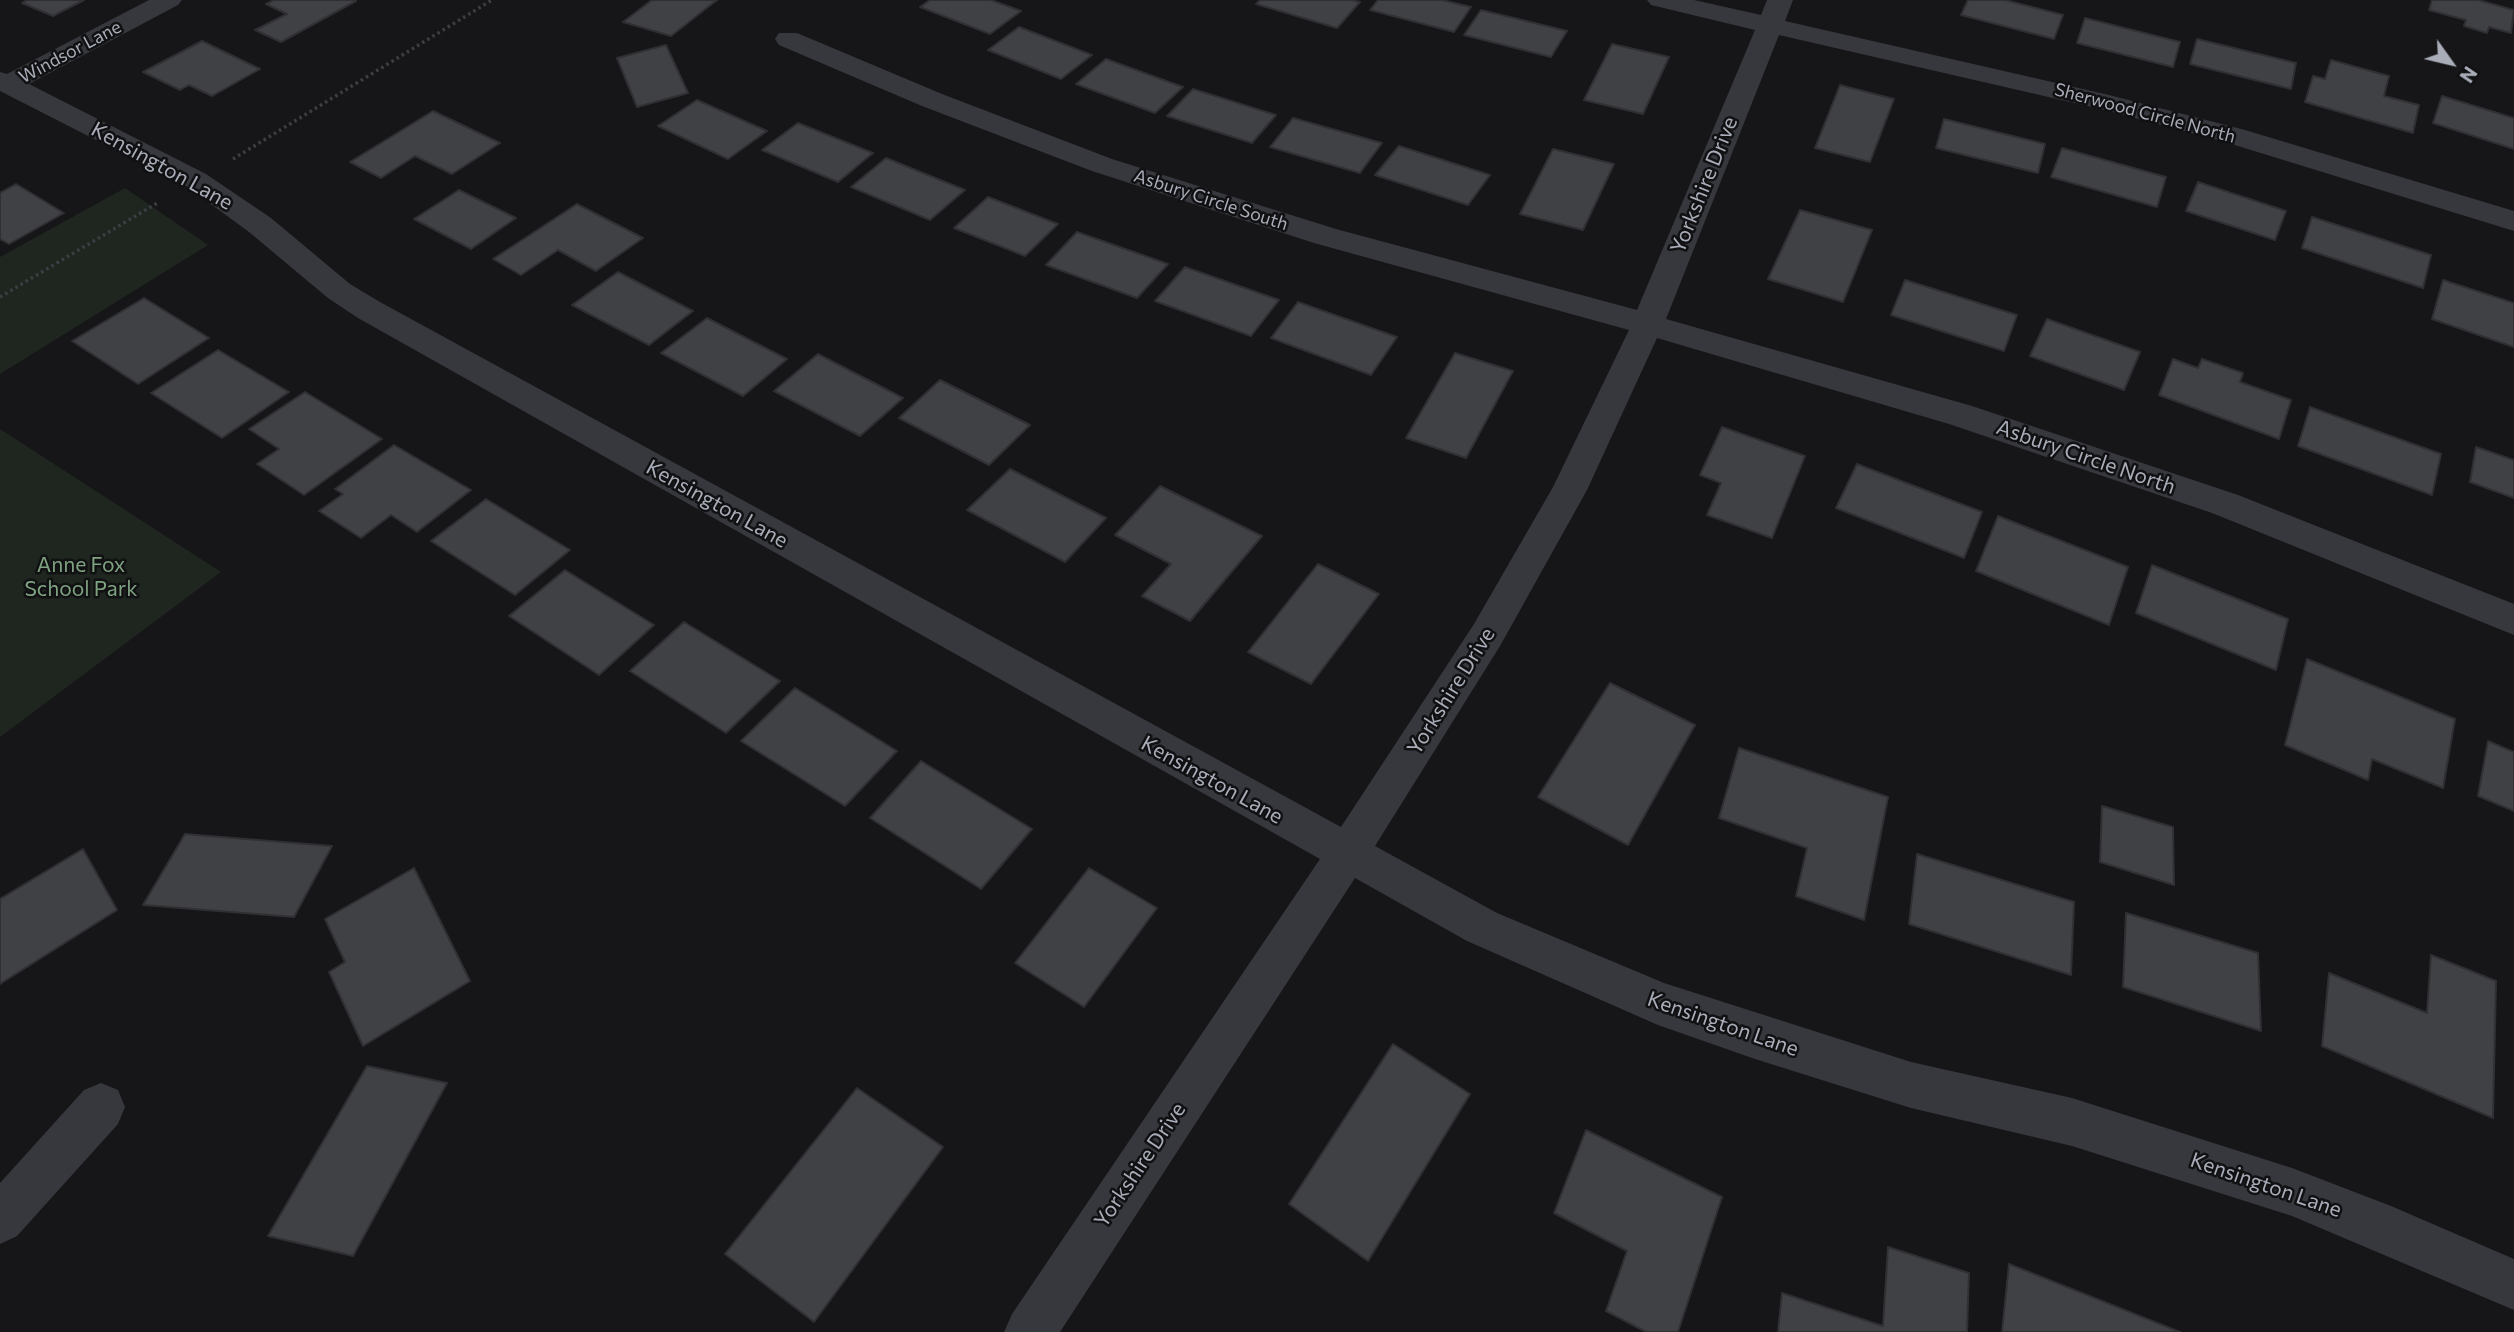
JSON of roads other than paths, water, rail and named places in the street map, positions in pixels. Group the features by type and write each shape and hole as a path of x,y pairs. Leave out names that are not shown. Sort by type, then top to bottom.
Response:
{"street":[{"name":"Windsor Lane","path":"4,82 169,0"},
{"name":"Sherwood Circle North","path":"1660,0 1775,12 2235,136 2514,221"},
{"name":"Yorkshire Drive","path":"1030,1332 1346,855 1487,635 1569,490 1647,325 1775,12"},
{"name":"Asbury Circle South","path":"788,39 932,100 1102,165 1325,236 1647,325"},
{"name":"Kensington Lane","path":"4,82 205,186 369,310 1346,855 1504,938 1658,1003 1755,1037 1911,1085 2072,1122 2214,1166 2391,1231 2514,1285"},
{"name":"Asbury Circle North","path":"1647,325 1960,415 2094,459 2225,504 2514,620"},
{"path":"0,1219 101,1107"}],"park label":[{"name":"Anne Fox School Park","path":"81,577"}]}
